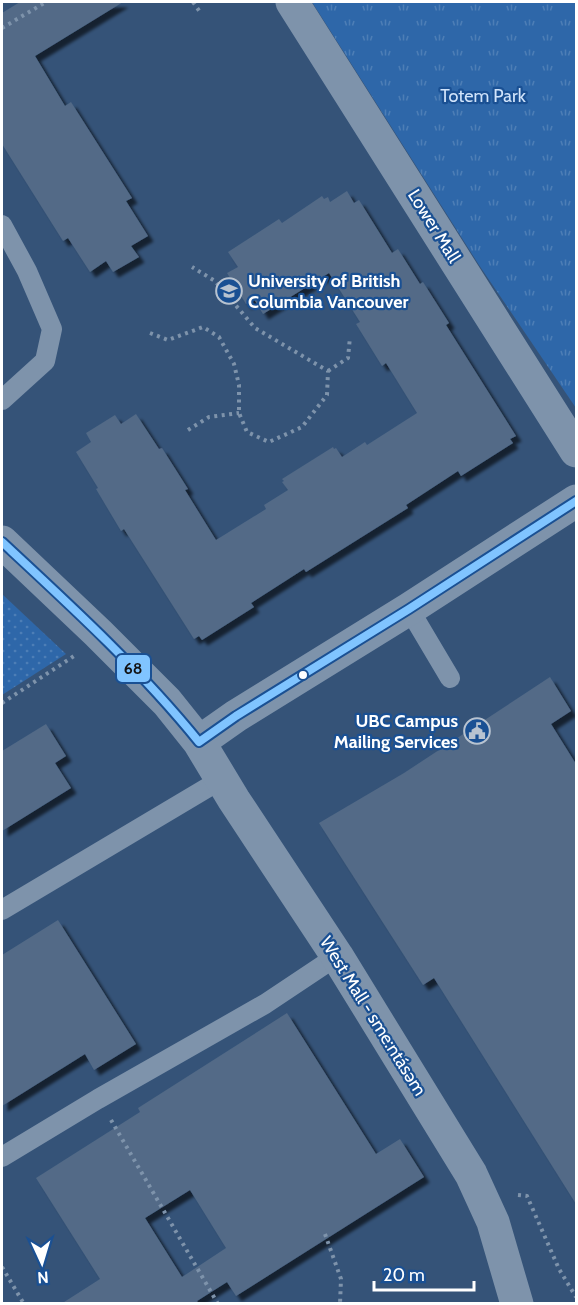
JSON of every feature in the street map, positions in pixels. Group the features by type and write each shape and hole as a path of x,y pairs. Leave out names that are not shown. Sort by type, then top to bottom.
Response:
{"street":[{"name":"Lower Mall","path":"292,2 576,451"},
{"path":"199,742 236,716 409,609 576,501"},
{"name":"West Mall - sme:ntásəm","path":"2,542 152,687 199,742 337,956 471,1174 493,1222 517,1304"}],"lane":[{"path":"2,225 27,271 52,329 45,361 2,400"},
{"path":"409,609 450,678"},
{"path":"2,909 222,779"},
{"path":"2,1157 98,1099 265,1004 337,956"}],"path":[{"path":"2,28 46,2"},
{"path":"193,2 200,12"},
{"path":"192,267 215,281 255,328 328,371"},
{"path":"150,333 168,340 203,327 219,337 234,364 239,385 239,413 247,432 269,442 302,427 327,395 328,371"},
{"path":"328,371 348,358 350,337"},
{"path":"188,430 209,417 239,413"},
{"path":"2,703 79,652"},
{"path":"98,1099 218,1304"},
{"path":"512,1195 527,1196 560,1269 576,1297"},
{"path":"326,1234 341,1279 340,1304"},
{"path":"2,1267 24,1304"}],"green space":[{"name":"Totem Park","path":"312,2 576,2 576,408 479,265"},
{"path":"2,594 66,654 2,695"}],"building":[{"path":"20,2 123,2 35,56 65,106 71,102 132,198 126,201 148,236 131,246 139,257 113,272 106,261 90,272 68,238 63,241 2,144 2,13"},
{"path":"347,191 354,203 359,200 392,253 398,249 420,284 423,282 449,323 446,325 516,436 510,439 513,443 461,476 458,471 406,505 408,508 306,572 304,569 251,603 254,607 202,640 199,636 194,639 124,529 121,531 76,452 91,442 86,433 115,415 121,424 136,414 159,449 162,448 216,540 266,509 264,505 288,490 282,479 333,447 342,457 365,442 367,445 417,413 386,363 382,366 356,324 360,322 329,273 263,314 254,299 246,304 227,273 238,267 228,252 279,219 282,223 322,196 324,199 328,197 330,202"},
{"path":"550,677 571,711 551,724 576,764 576,1204 434,978 423,985 319,823 404,773"},
{"path":"46,724 66,756 55,763 71,788 2,831 2,751"},
{"path":"58,920 136,1044 94,1070 85,1054 2,1106 2,955"},
{"path":"287,1013 376,1154 400,1139 424,1177 236,1296 227,1282 197,1301 199,1304 61,1304 100,1279 36,1178 140,1112 138,1108","holes":["190,1190 226,1248 182,1277 145,1218"]}],"transit line":[{"name":"68","path":"2,542 129,664 199,742 236,716 409,609 576,501"}],"place":[{"name":"University of British Columbia Vancouver","path":"229,291"},
{"name":"UBC Campus Mailing Services","path":"477,731"}]}
